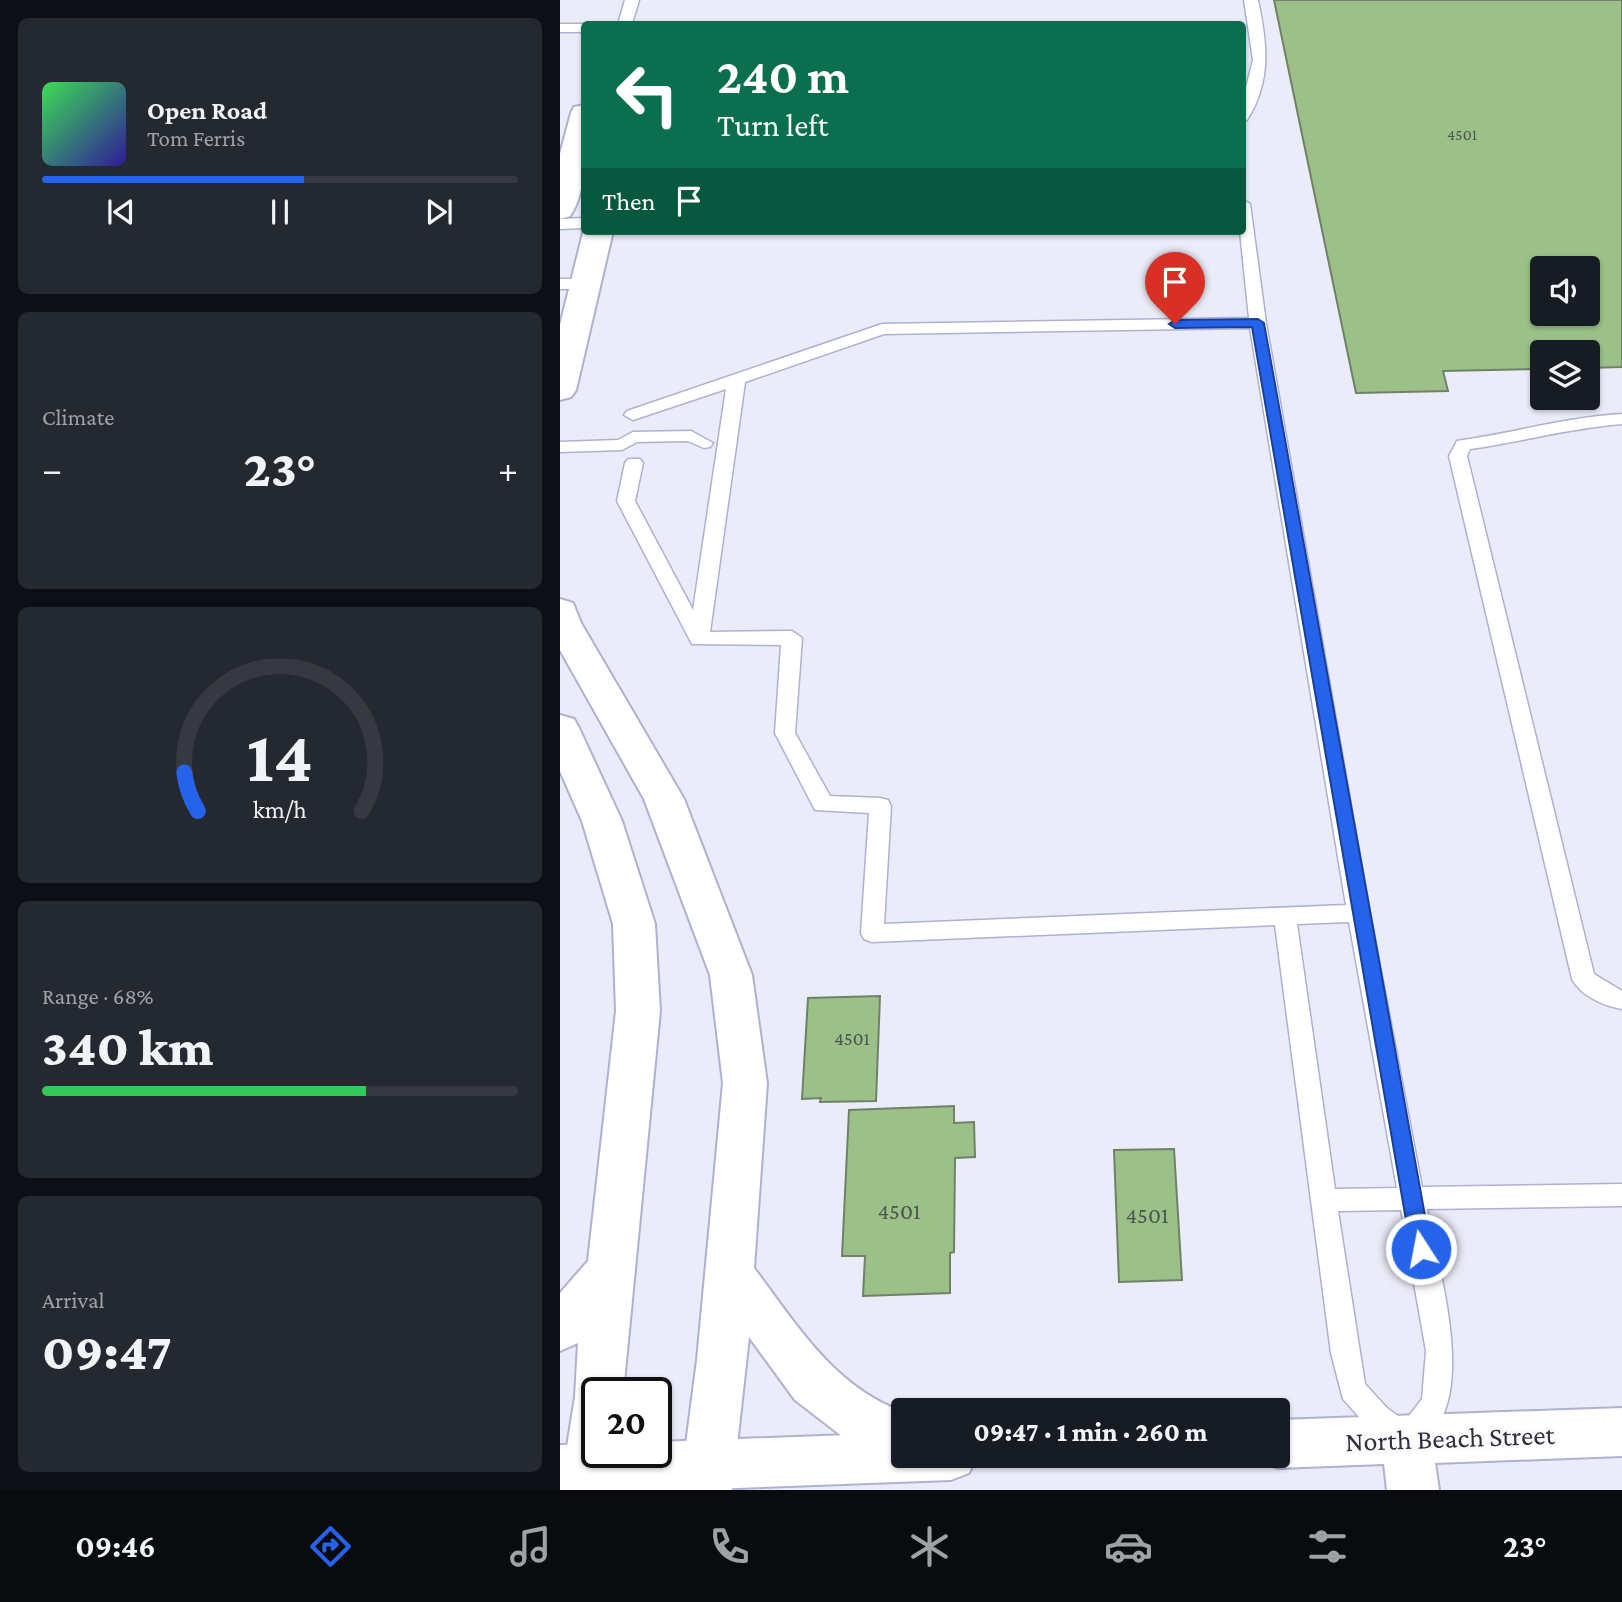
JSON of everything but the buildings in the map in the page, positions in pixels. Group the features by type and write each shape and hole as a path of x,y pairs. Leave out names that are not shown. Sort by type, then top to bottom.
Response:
{"street":[{"path":"560,210 581,125"},
{"path":"560,390 573,284 596,235"},
{"path":"560,611 563,623 664,799 731,975 745,1083 722,1360 707,1478"},
{"path":"560,728 602,821 634,924 638,1011 600,1377"},
{"path":"560,1329 613,1267"},
{"path":"729,1273 813,1384 861,1420 891,1431"},
{"name":"North Beach Street","path":"1290,1444 1622,1432"},
{"path":"1406,1439 1413,1490"},
{"path":"578,1477 707,1478 891,1461"}],"lane":[{"path":"626,21 632,0"},
{"path":"1246,109 1259,83 1261,58 1251,0"},
{"path":"560,28 581,28"},
{"path":"1246,221 1258,323 1359,913 1440,1351 1440,1390 1428,1418 1406,1439 1377,1417 1353,1390 1285,918"},
{"path":"560,224 581,223"},
{"path":"633,415 736,382 882,329 1258,323"},
{"path":"699,639 736,382"},
{"path":"1622,419 1576,422 1517,438 1463,445 1458,456 1584,979 1611,998 1622,1000"},
{"path":"560,447 622,445 630,451 689,449 704,443 728,442"},
{"path":"634,463 626,501 699,639"},
{"path":"699,639 792,638 785,733 823,804 880,806 872,933 1359,913"},
{"path":"1324,1200 1622,1195"}],"route":[{"path":"1175,324 1258,323 1355,887 1421,1249"}]}
